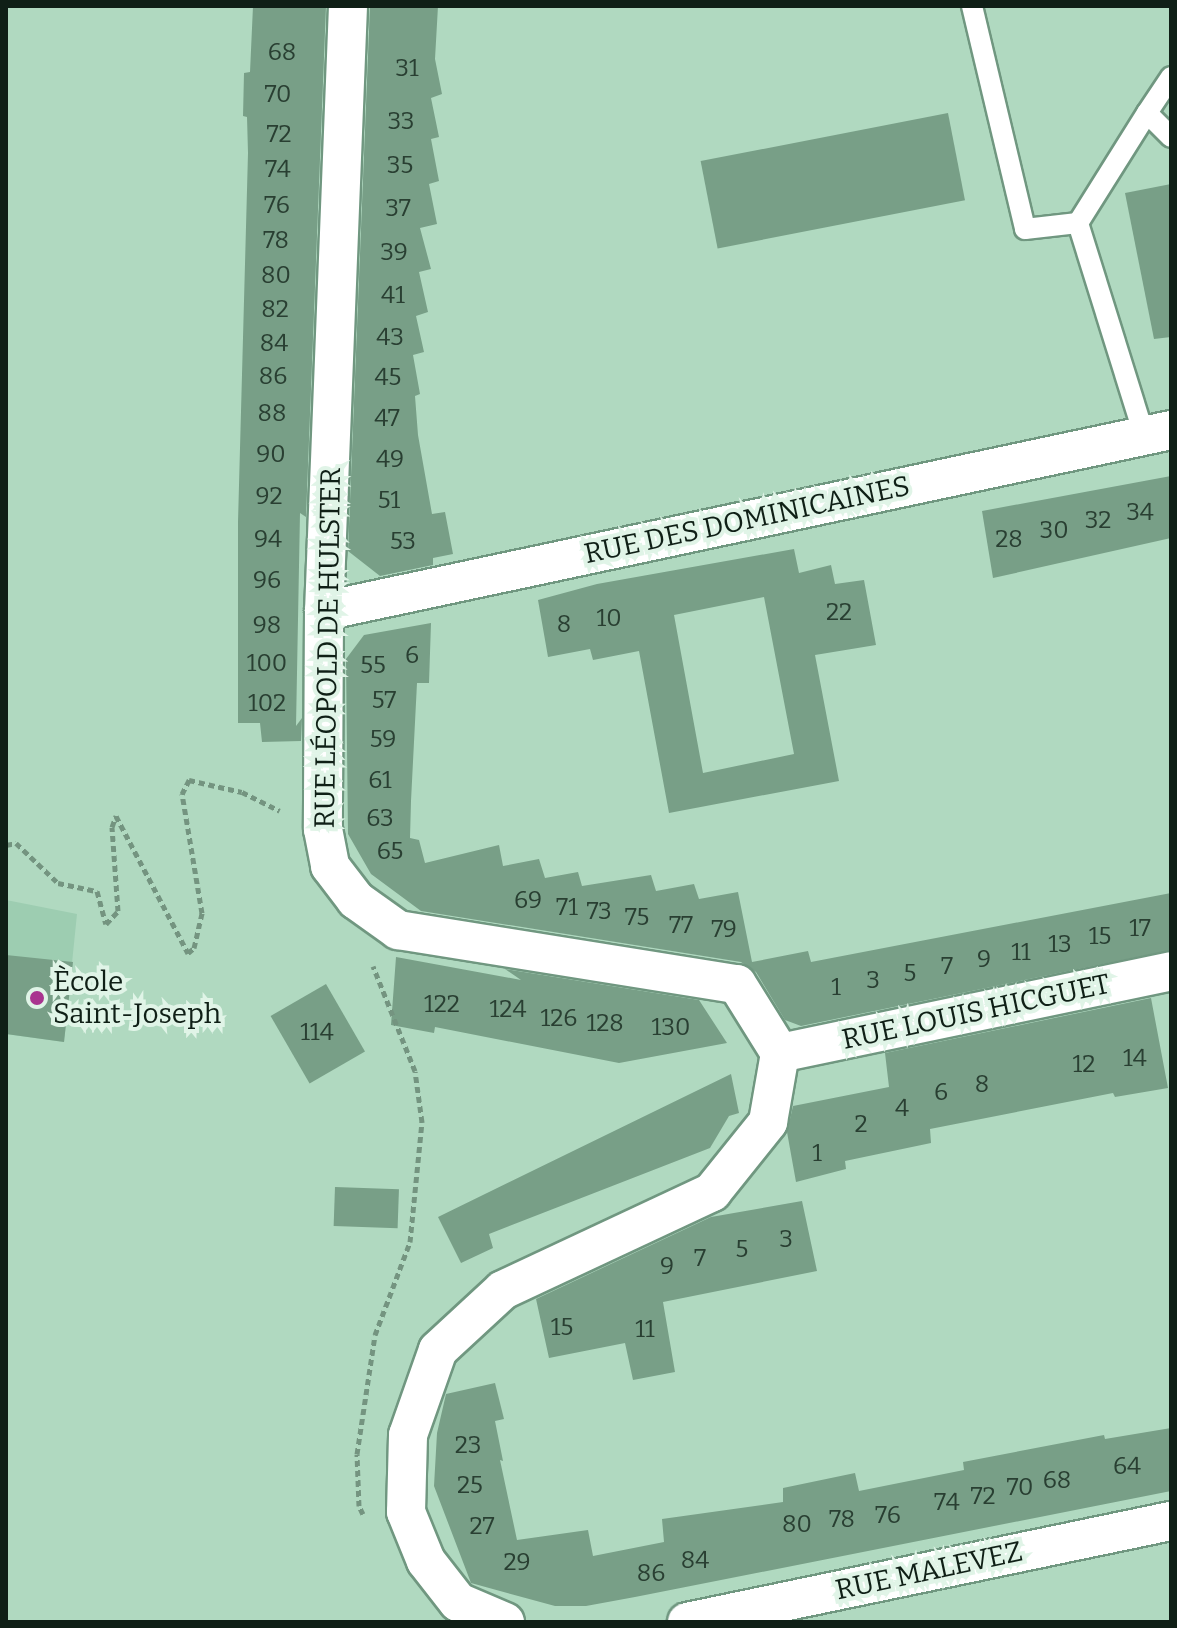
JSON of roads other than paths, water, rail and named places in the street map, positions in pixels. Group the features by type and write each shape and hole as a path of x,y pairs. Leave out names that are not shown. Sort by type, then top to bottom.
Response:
{"street":[{"name":"RUE LÉOPOLD DE HULSTER","path":"348,6 324,611 323,829 330,866 356,900 398,930 737,984 780,1053"},
{"name":"RUE DES DOMINICAINES","path":"324,611 1158,432"},
{"name":"RUE LOUIS HICGUET","path":"780,1053 1171,971"},
{"path":"477,1617 458,1602 426,1561 406,1512 408,1435 438,1350 503,1290 712,1192 768,1122 780,1053"},
{"name":"RUE MALEVEZ","path":"687,1622 1171,1521"}],"lane":[{"path":"972,6 1025,229 1078,223"},
{"path":"1078,223 1171,77"},
{"path":"1147,113 1171,137"},
{"path":"1078,223 1158,432"}],"place":[{"name":"Ècole Saint-Joseph","path":"37,998"}]}
